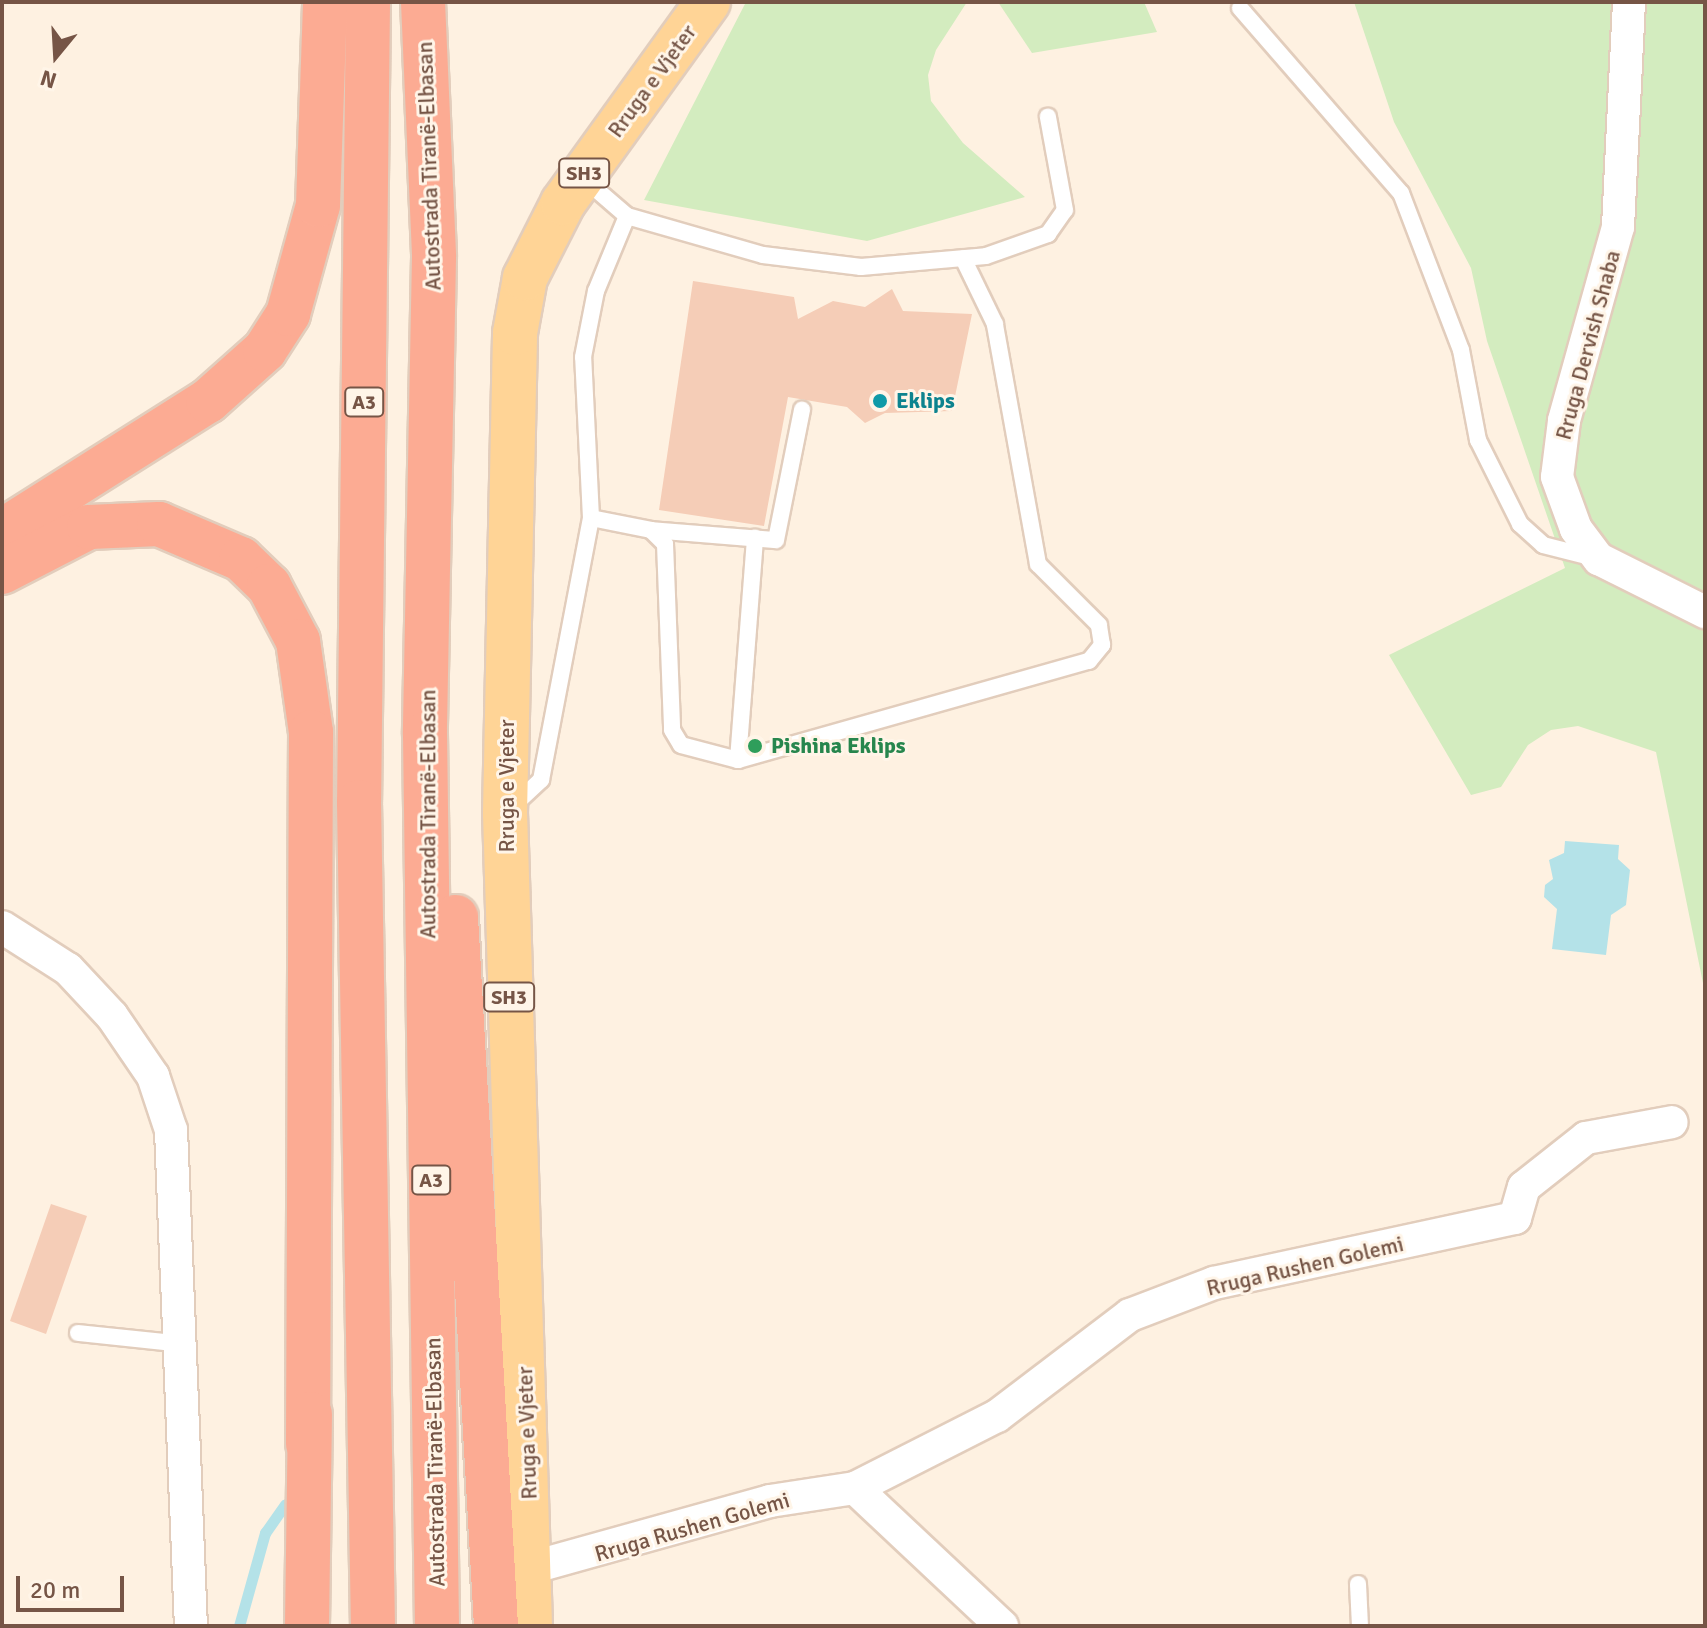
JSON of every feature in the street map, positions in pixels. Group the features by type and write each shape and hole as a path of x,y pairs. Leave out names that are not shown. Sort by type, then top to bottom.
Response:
{"highway":[{"path":"2,531 208,401 265,350 288,314 318,205 325,2"},
{"name":"A3","path":"368,2 359,802 373,1626"},
{"name":"Autostrada Tiranë-Elbasan","path":"423,2 434,257 425,734 437,1626"},
{"path":"2,572 89,527 159,524 241,559 269,586 298,641 312,743 307,1626"},
{"path":"425,734 453,858 496,1626"},
{"path":"308,1444 359,802"}],"main road":[{"name":"Rruga e Vjeter","path":"530,1626 505,813 515,333 525,278 581,176 708,2"}],"street":[{"name":"Rruga Dervish Shaba","path":"1629,2 1618,227 1564,421 1557,477 1576,529 1599,559 1705,612"},
{"path":"2,927 68,969 153,1076 178,1178 191,1626"},
{"name":"Rruga Rushen Golemi","path":"530,1568 770,1501 855,1488 997,1416 1130,1315 1214,1283 1515,1218 1524,1187 1586,1138 1672,1122"},
{"path":"855,1488 1002,1626"}],"lane":[{"path":"1240,8 1401,193 1461,350 1478,440 1520,524 1543,545 1599,559"},
{"path":"581,176 627,216 709,244 822,264 963,258 1048,234 1065,210 1048,117"},
{"path":"505,813 541,780 591,518 583,357 596,291 627,216"},
{"path":"651,530 665,544 672,730 681,745 738,760 1089,661 1102,645 1099,625 1038,564 995,324 963,258"},
{"path":"591,518 651,530 776,540 802,410"},
{"path":"738,760 755,538"},
{"path":"78,1333 182,1344"},
{"path":"1358,1584 1360,1626"}],"green space":[{"path":"746,2 967,2 936,50 928,75 931,101 963,143 1025,197 867,241 644,200"},
{"path":"998,2 1144,2 1157,32 1032,53"},
{"path":"1354,2 1705,2 1705,993 1656,752 1578,726 1551,730 1528,745 1501,787 1471,795 1389,655 1565,568 1487,341 1471,268 1394,122"}],"water":[{"path":"1565,841 1619,845 1618,859 1630,870 1626,905 1611,915 1606,955 1552,949 1557,909 1544,897 1545,885 1553,879 1549,860 1564,853"}],"building":[{"name":"Eklips","path":"693,281 794,297 798,319 833,301 865,307 892,289 903,311 972,314 952,411 885,413 865,423 847,407 788,397 764,526 659,510"},
{"path":"51,1204 87,1216 46,1334 10,1321"}],"waterway":[{"path":"239,1626 265,1533 285,1504"}],"place":[{"name":"Eklips","path":"880,401"},
{"name":"Pishina Eklips","path":"755,746"}]}
